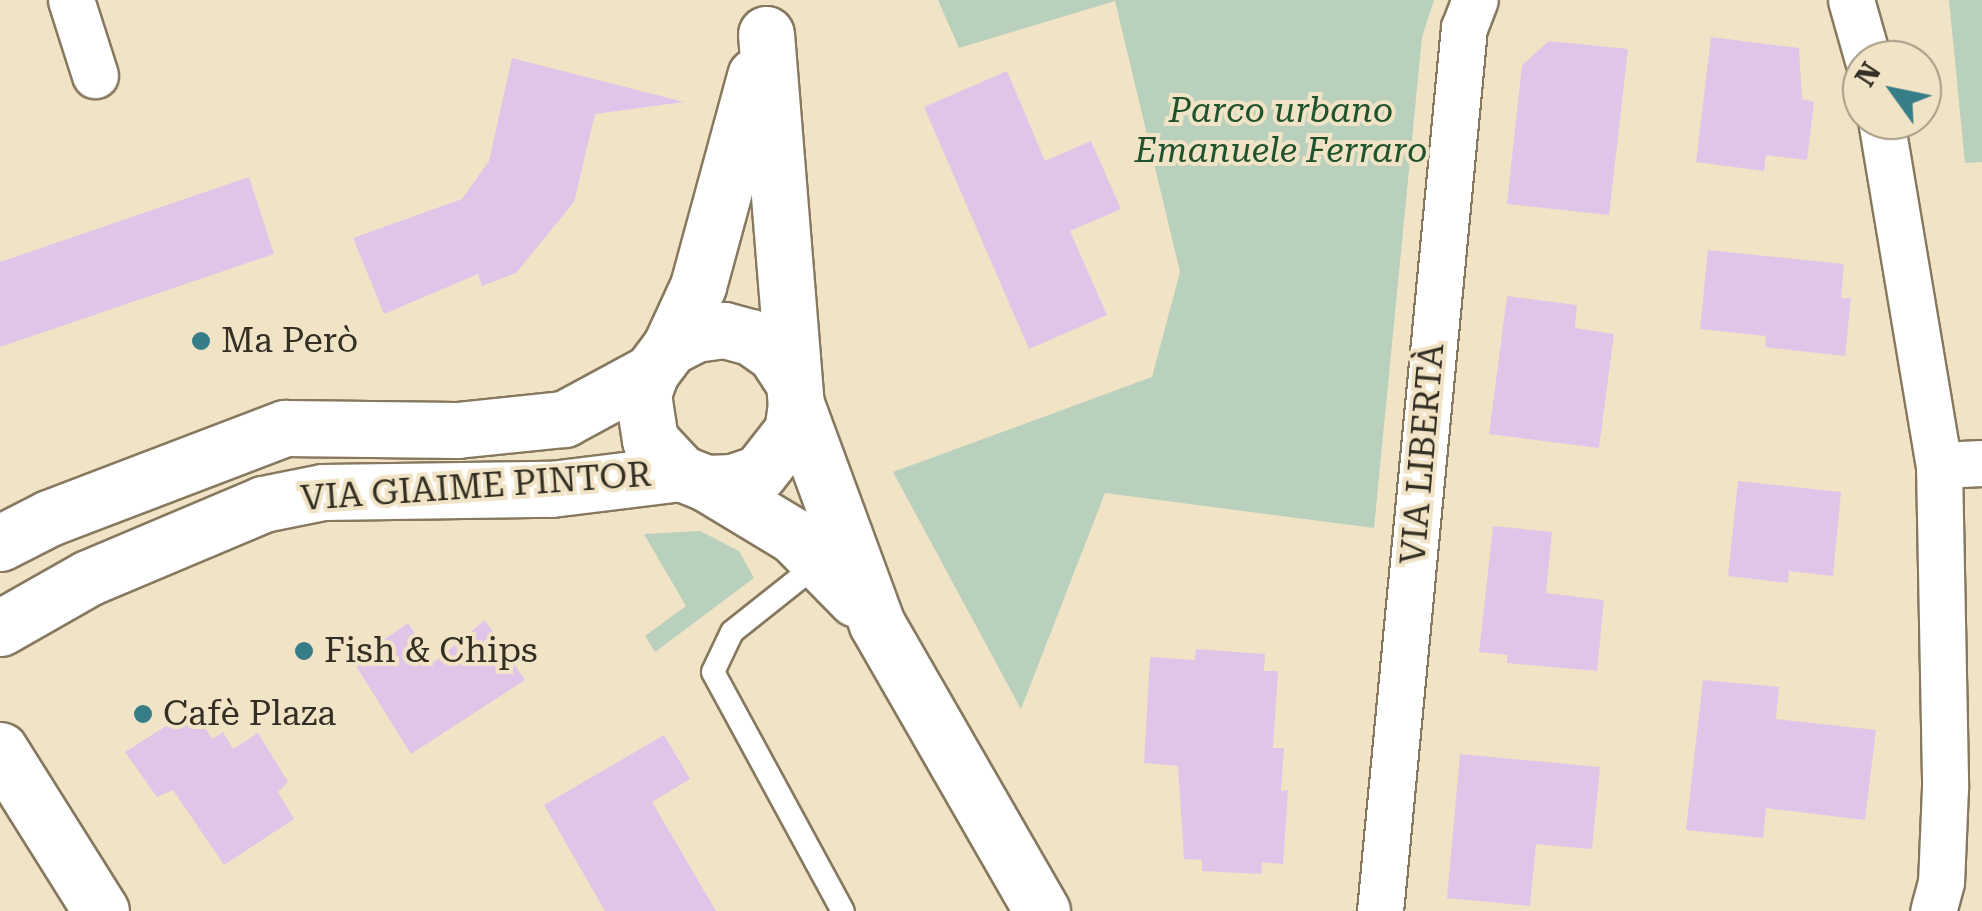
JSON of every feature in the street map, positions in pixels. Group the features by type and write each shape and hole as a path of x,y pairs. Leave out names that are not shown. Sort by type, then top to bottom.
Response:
{"main road":[{"path":"769,17 698,286 661,360 643,417 662,459 823,560 877,624"},
{"path":"693,478 733,482 769,464 792,431 793,391 769,17"},
{"path":"661,360 695,334 738,333 775,354 793,391 877,624 1042,911"},
{"name":"VIA GIAIME PINTOR","path":"0,543 48,518 285,428 456,430 564,420 661,360"},
{"name":"VIA GIAIME PINTOR","path":"0,628 88,578 262,504 323,492 552,489 693,478"},
{"path":"0,750 101,911"}],"street":[{"path":"71,0 94,75"},
{"name":"VIA LIBERTÀ","path":"1380,911 1464,28 1476,0"},
{"path":"1851,0 1862,40"},
{"path":"1886,140 1960,464 1941,882 1933,911"}],"lane":[{"path":"823,560 732,632 713,672 843,911"}],"green space":[{"name":"Parco urbano Emanuele Ferraro","path":"938,0 1434,0 1422,37 1374,528 1105,493 1021,709 893,472 1152,377 1180,272 1115,1 959,48"},
{"path":"1949,0 1982,0 1982,162 1965,163"},
{"path":"700,531 739,551 754,578 655,652 645,636 686,606 644,534"}],"building":[{"path":"1711,37 1799,48 1802,99 1814,102 1807,160 1766,155 1764,171 1696,162"},
{"path":"1549,41 1628,49 1609,215 1507,204 1522,65"},
{"path":"512,58 684,102 595,114 574,202 516,273 482,286 478,274 384,314 353,238 462,199 489,161"},
{"path":"1007,71 1045,161 1091,141 1121,209 1070,231 1107,315 1029,349 924,107"},
{"path":"249,177 274,254 0,347 0,262"},
{"path":"1708,250 1844,264 1841,298 1851,298 1845,356 1765,347 1766,336 1700,329"},
{"path":"1507,296 1577,305 1575,328 1614,334 1599,448 1489,434"},
{"path":"1738,481 1841,492 1833,576 1789,571 1788,583 1728,576"},
{"path":"1493,526 1552,532 1546,593 1604,600 1597,671 1507,663 1507,655 1479,652"},
{"path":"485,620 525,680 411,754 353,661 408,623 434,662"},
{"path":"1196,649 1265,654 1264,671 1278,671 1273,748 1284,748 1281,791 1288,790 1283,864 1262,862 1261,874 1202,871 1202,860 1184,859 1178,766 1144,763 1150,657 1195,660"},
{"path":"1703,680 1779,687 1776,719 1876,730 1865,820 1766,808 1763,838 1686,830"},
{"path":"193,709 212,739 223,732 233,749 258,733 288,782 278,792 294,819 224,865 173,790 157,797 125,752"},
{"path":"664,735 690,779 652,802 716,911 605,911 544,805"},
{"path":"1460,754 1600,767 1592,849 1536,844 1530,906 1447,898"}],"place":[{"name":"Ma Però","path":"201,341"},
{"name":"Fish & Chips","path":"304,651"},
{"name":"Cafè Plaza","path":"143,714"}]}
